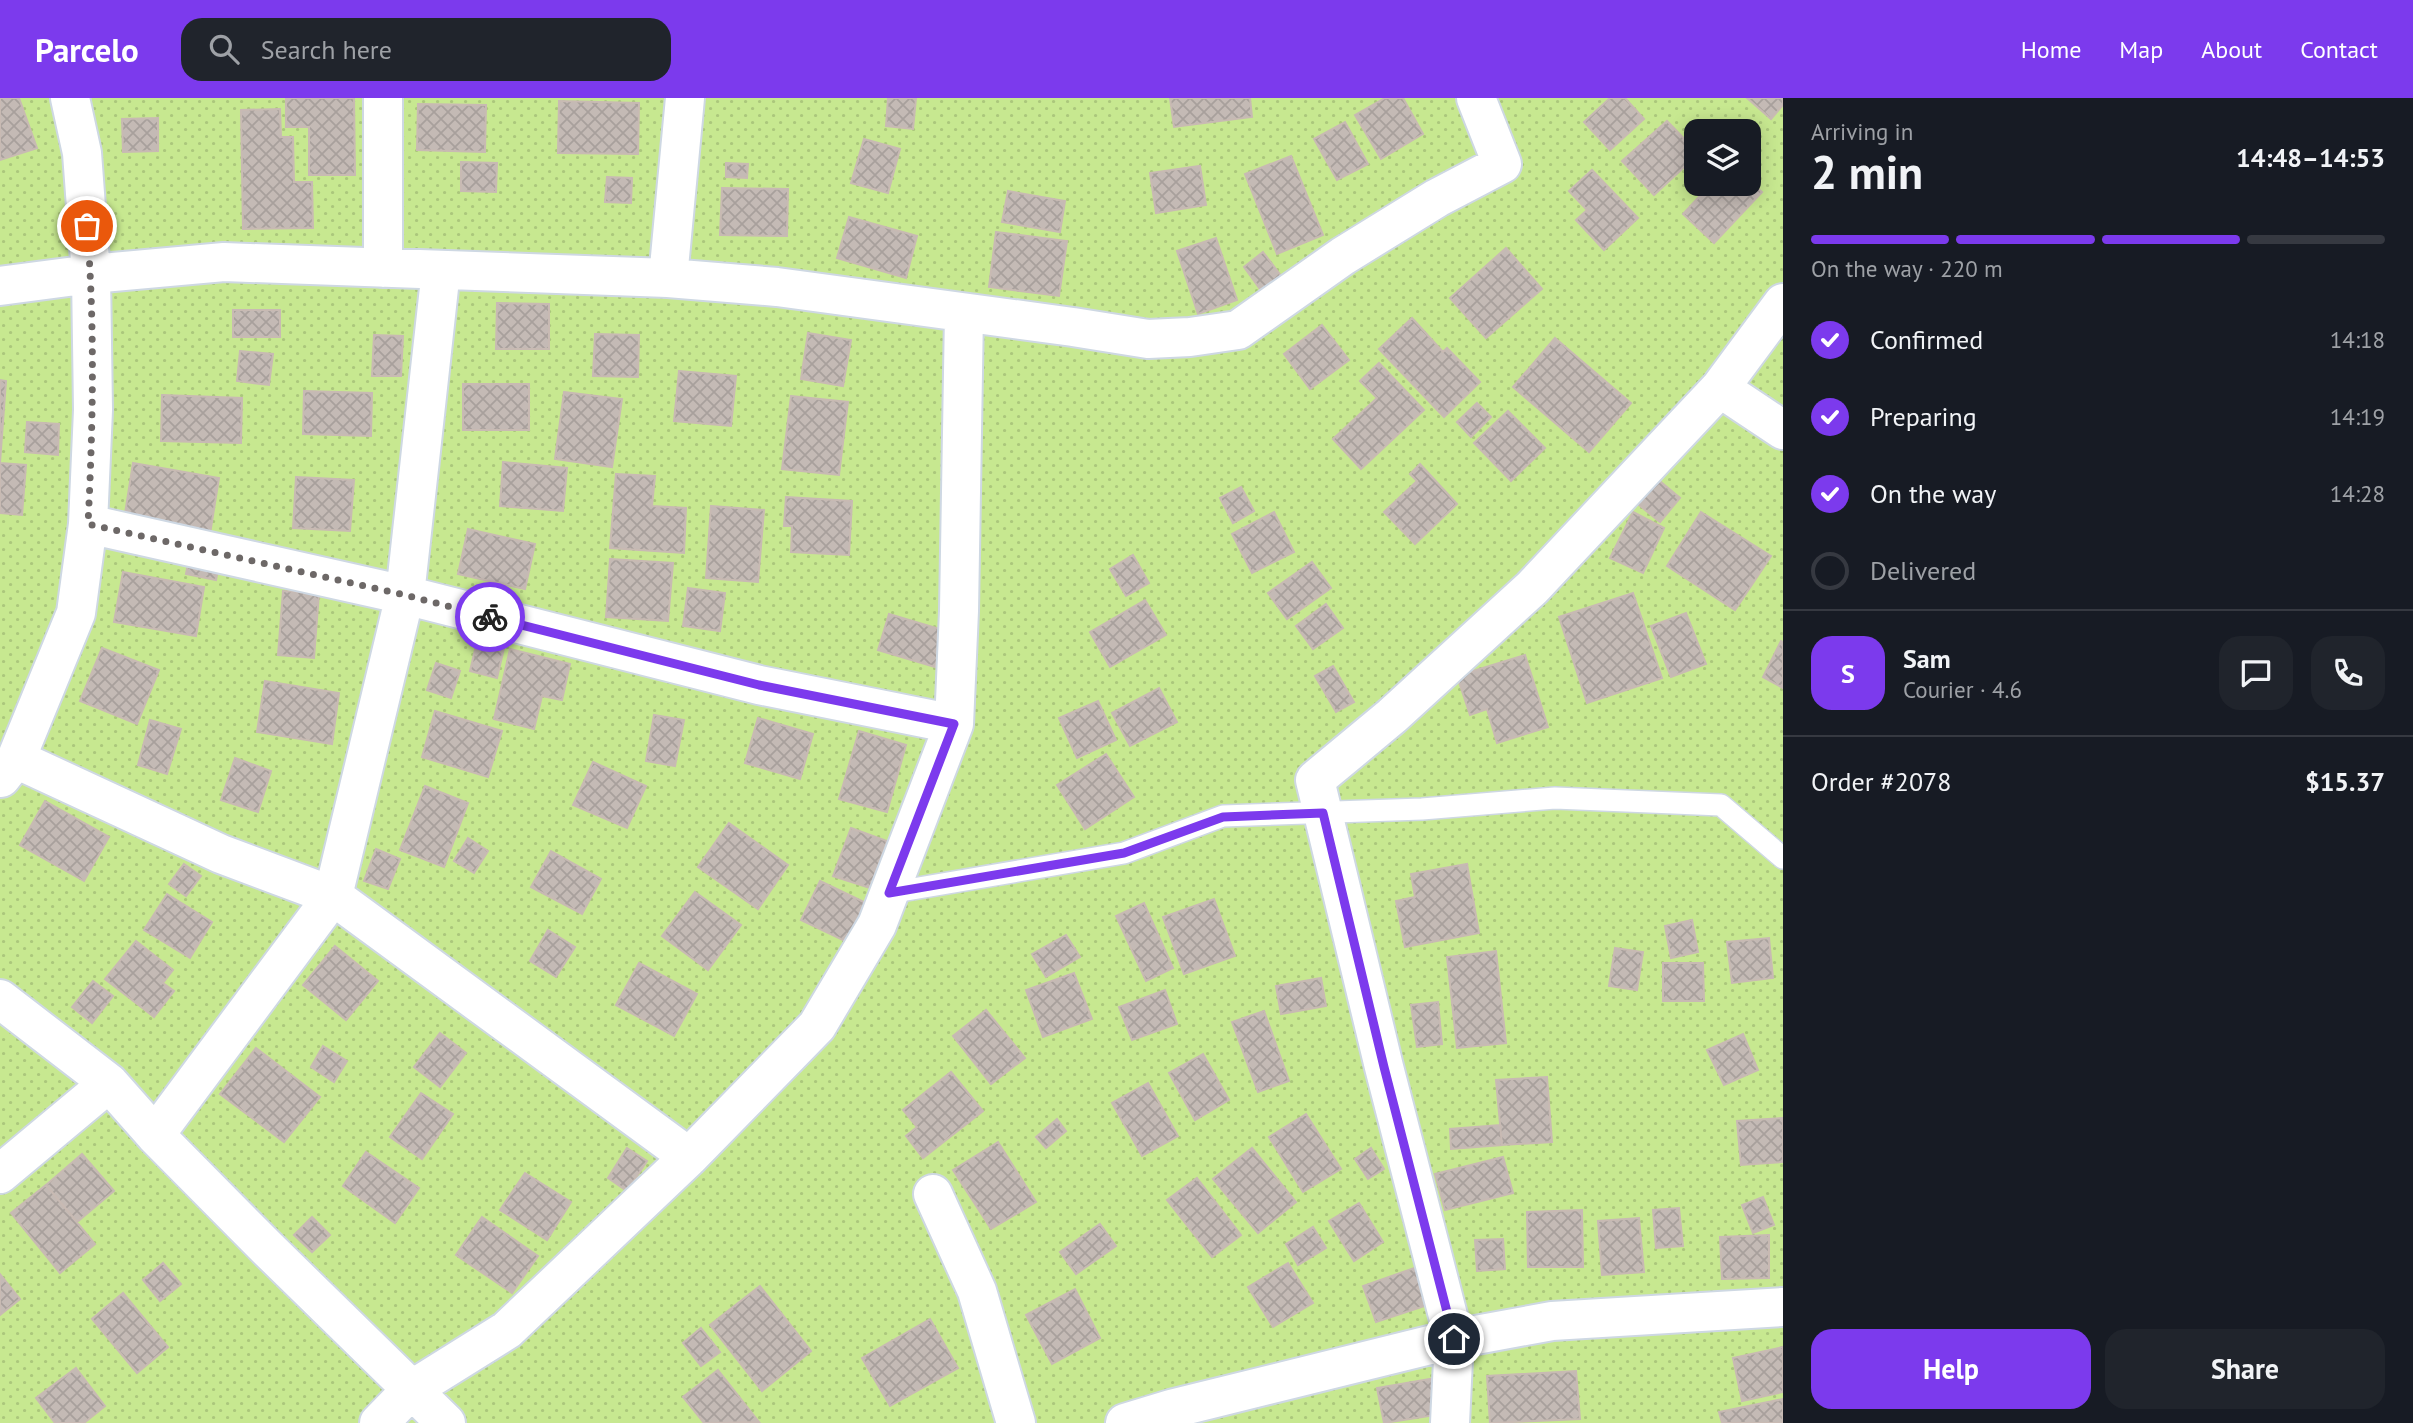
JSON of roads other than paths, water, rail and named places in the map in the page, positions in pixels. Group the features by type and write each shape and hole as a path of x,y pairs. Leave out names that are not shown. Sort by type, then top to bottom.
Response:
{"street":[{"path":"70,98 82,153 91,274 93,410 88,524 76,613 8,769 221,855 333,896 689,1157"},
{"path":"383,98 383,268"},
{"path":"668,278 685,98"},
{"path":"0,286 91,274 224,262 668,278 777,287 1148,339 1238,330 1343,256 1437,198 1502,164 1476,98"},
{"path":"155,1135 333,896 405,595 441,270"},
{"path":"1450,1423 1454,1339 1314,780 1392,716 1532,588 1720,388 1783,303"},
{"path":"380,1423 411,1390 507,1330 689,1157 817,1026 877,925 954,724 964,313"},
{"path":"1720,388 1783,430"},
{"path":"88,524 405,595 759,685 954,724"},
{"path":"0,999 109,1083 155,1135 446,1423"},
{"path":"0,1174 109,1083"},
{"path":"933,1194 977,1291 1016,1423"},
{"path":"1125,1423 1454,1339 1552,1321 1783,1307"}],"lane":[{"path":"889,893 1124,853 1223,817 1423,809 1555,798 1721,805 1783,858"}]}
